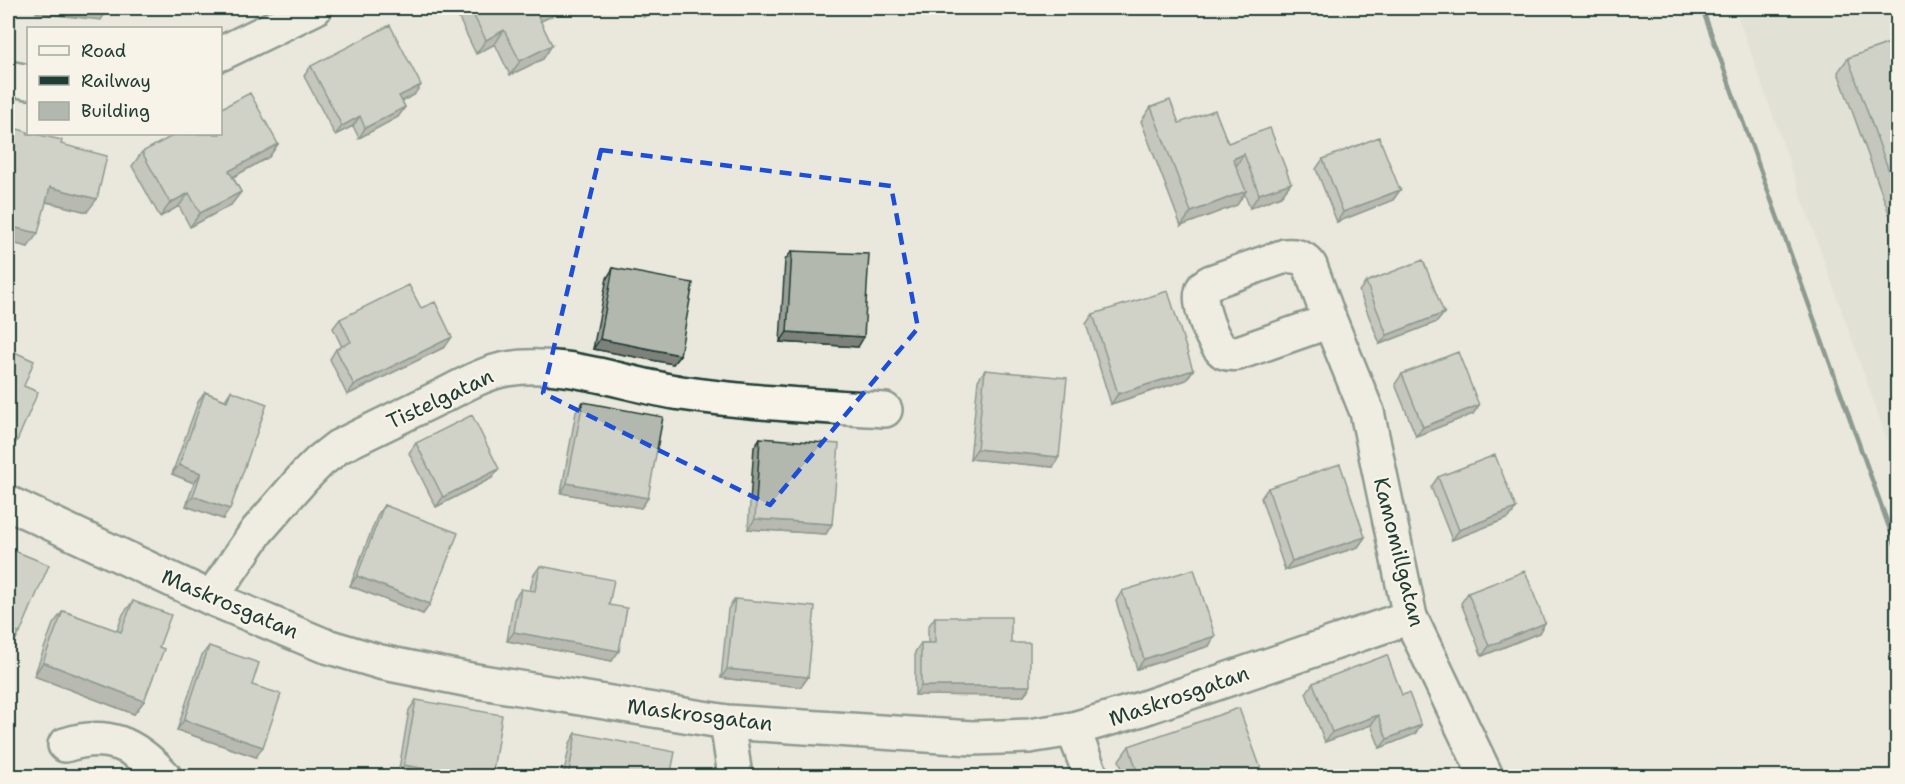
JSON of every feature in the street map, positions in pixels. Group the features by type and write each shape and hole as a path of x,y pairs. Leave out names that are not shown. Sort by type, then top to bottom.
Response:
{"street":[{"path":"222,53 315,8"},
{"path":"8,78 27,82"},
{"name":"Kamomillgatan","path":"1329,321 1367,412 1410,617 1486,777"},
{"name":"Tistelgatan","path":"211,598 257,531 320,461 338,447 479,378 505,369 550,368 585,373 678,393 738,401 885,410"},
{"name":"Maskrosgatan","path":"8,503 211,598 323,645 380,662 470,680 727,722 972,738 1029,736 1073,729 1138,711 1410,617"},
{"path":"727,722 735,777"},
{"path":"1073,729 1091,777"},
{"path":"64,745 93,738 113,741 153,764 165,777"}],"highlighted area":[{"path":"601,150 891,186 918,328 770,505 543,393"}],"shaded area":[{"path":"1735,8 1897,8 1897,468"}],"building":[{"path":"79,8 108,8 107,10"},
{"path":"470,8 551,8 537,14 552,45 520,61 504,30 486,40"},
{"path":"390,25 421,85 399,96 405,107 365,128 360,116 342,126 311,66"},
{"path":"1898,40 1898,196 1848,58"},
{"path":"250,93 278,144 229,171 241,192 200,213 189,193 170,203 142,152 174,135 222,135 222,108"},
{"path":"1170,100 1179,123 1215,110 1228,143 1270,128 1291,183 1259,194 1244,154 1233,159 1246,191 1191,212 1151,107"},
{"path":"14,128 27,132 27,135 62,140 61,144 107,156 97,199 50,187 38,233 8,226 8,154"},
{"path":"1379,137 1400,190 1343,212 1323,159"},
{"path":"792,251 869,254 864,337 787,332"},
{"path":"1423,260 1444,313 1387,335 1366,282"},
{"path":"613,268 693,283 680,355 600,339"},
{"path":"409,285 421,308 435,302 452,337 354,385 336,349 351,342 340,319"},
{"path":"1168,291 1193,370 1118,394 1093,314"},
{"path":"8,349 34,361 24,386 38,392 17,441 8,437"},
{"path":"1458,352 1479,405 1423,427 1402,374"},
{"path":"985,370 1067,378 1059,457 977,449"},
{"path":"231,391 267,404 230,509 193,496 201,473 179,465 205,392 227,401"},
{"path":"583,402 663,417 648,498 567,483"},
{"path":"472,415 499,469 443,497 416,443"},
{"path":"760,438 839,444 832,524 755,519"},
{"path":"1495,455 1516,508 1459,530 1438,477"},
{"path":"1340,464 1365,537 1292,561 1268,488"},
{"path":"384,505 458,533 430,604 357,576"},
{"path":"10,549 49,565 20,633 8,627 8,555"},
{"path":"540,566 614,580 609,605 627,608 619,651 514,632 521,589 535,591"},
{"path":"1194,569 1215,636 1144,659 1122,591"},
{"path":"1525,571 1545,623 1489,646 1468,593"},
{"path":"735,599 815,607 808,677 727,669"},
{"path":"133,601 171,615 159,647 164,649 144,701 43,662 63,611 121,632"},
{"path":"935,617 1011,617 1011,643 1030,643 1030,686 921,686 921,643 935,643"},
{"path":"209,646 259,663 252,685 281,694 263,747 184,720"},
{"path":"1387,655 1402,695 1409,693 1421,725 1387,739 1378,715 1332,732 1313,683"},
{"path":"416,700 502,715 492,777 471,777 404,765"},
{"path":"1239,708 1262,772 1250,777 1139,777 1129,746"},
{"path":"576,733 675,752 670,777 568,777"},
{"path":"828,771 830,777 811,777"}],"railway":[{"path":"1702,8 1898,552"}]}
